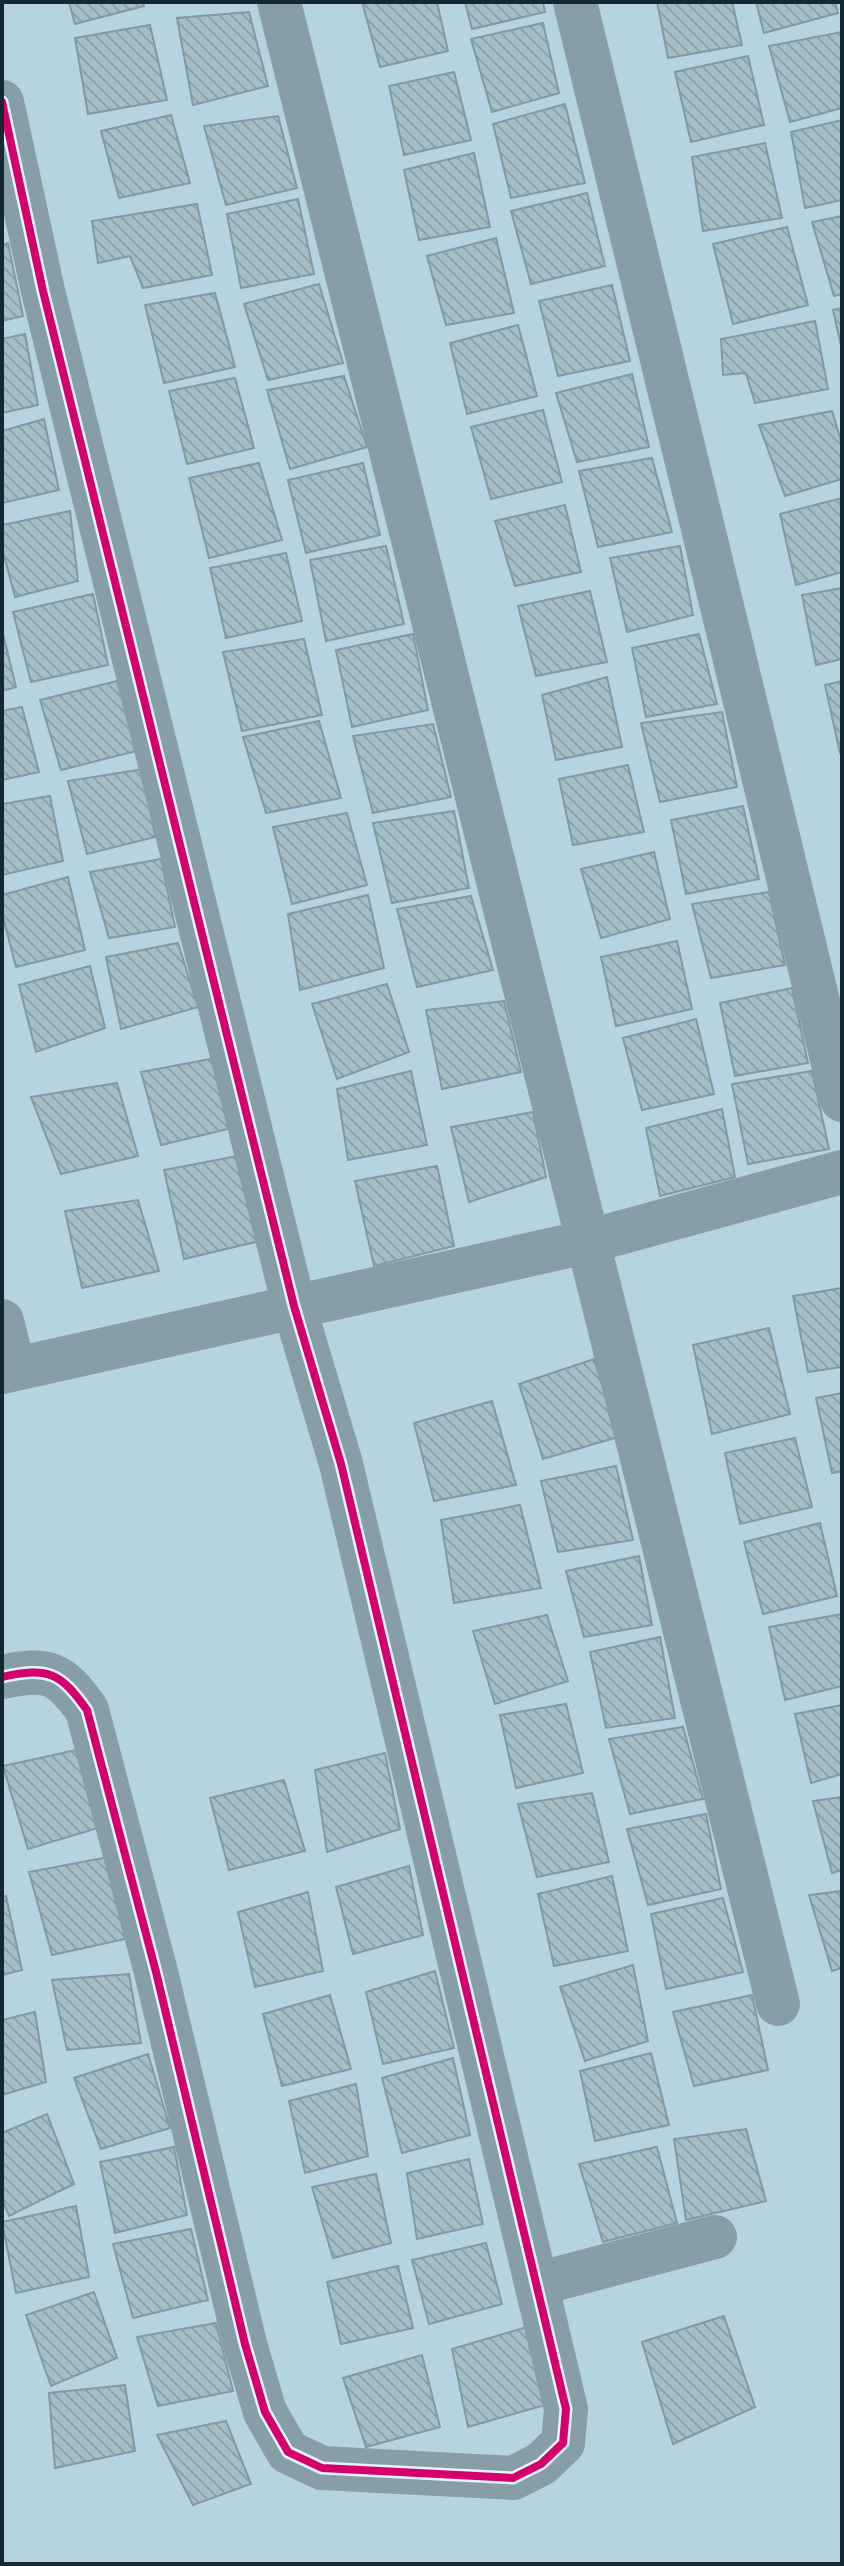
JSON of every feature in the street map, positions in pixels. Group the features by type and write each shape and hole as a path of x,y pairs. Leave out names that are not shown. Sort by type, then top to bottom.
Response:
{"street":[{"path":"279,2 778,2004"},
{"path":"575,2 842,1100"},
{"path":"2,102 43,291 294,1306 341,1464 566,2409 563,2443 541,2464 513,2478 322,2468 288,2452 265,2412 245,2344 156,1972 87,1710 66,1681 47,1672 2,1677"},
{"path":"2,1321 8,1371 586,1242 842,1172"},
{"path":"537,2284 715,2237"}],"building":[{"path":"69,2 143,2 144,6 75,24"},
{"path":"362,2 437,2 448,51 380,67"},
{"path":"465,2 543,2 545,12 472,29"},
{"path":"657,2 732,2 742,45 668,58"},
{"path":"756,2 835,2 838,13 764,33"},
{"path":"249,12 268,86 193,105 177,18"},
{"path":"543,23 559,93 492,112 471,39"},
{"path":"150,25 167,100 88,114 75,38"},
{"path":"842,32 842,108 790,122 769,46"},
{"path":"748,56 764,125 691,142 675,72"},
{"path":"454,72 471,140 404,155 389,86"},
{"path":"565,104 585,183 511,198 493,124"},
{"path":"171,115 190,183 119,198 101,131"},
{"path":"278,116 297,188 226,205 204,126"},
{"path":"842,120 842,200 805,208 791,132"},
{"path":"765,143 782,218 703,231 692,157"},
{"path":"474,153 490,227 419,240 404,170"},
{"path":"587,193 605,266 531,284 511,211"},
{"path":"298,199 314,274 241,288 227,214"},
{"path":"197,204 212,275 143,288 130,256 98,263 92,221"},
{"path":"842,216 842,294 834,296 812,222"},
{"path":"787,227 808,305 733,324 713,244"},
{"path":"496,238 514,313 446,325 427,256"},
{"path":"8,243 23,316 2,321 2,245"},
{"path":"319,284 343,363 268,380 244,304"},
{"path":"612,285 630,361 558,376 539,301"},
{"path":"215,293 235,367 164,383 145,305"},
{"path":"842,308 842,350 833,310"},
{"path":"815,321 828,389 755,403 746,373 723,375 721,339"},
{"path":"518,325 537,396 467,414 450,343"},
{"path":"25,334 38,405 2,413 2,339"},
{"path":"632,374 649,447 577,462 556,393"},
{"path":"344,376 367,447 290,469 267,390"},
{"path":"235,378 254,448 187,464 169,391"},
{"path":"543,410 562,482 491,499 471,427"},
{"path":"832,411 842,444 842,479 785,496 759,425"},
{"path":"44,419 59,490 2,503 2,431"},
{"path":"652,458 672,532 598,547 579,471"},
{"path":"259,463 282,540 209,558 189,478"},
{"path":"363,463 380,535 306,553 288,480"},
{"path":"842,498 842,572 796,585 780,514"},
{"path":"565,505 581,572 515,586 495,521"},
{"path":"70,511 78,581 15,597 2,548 2,525"},
{"path":"386,546 404,624 326,641 310,560"},
{"path":"680,546 693,615 627,632 610,558"},
{"path":"286,553 302,621 226,638 210,568"},
{"path":"842,588 842,659 816,665 802,595"},
{"path":"590,591 607,662 536,676 518,606"},
{"path":"93,594 108,665 31,682 13,612"},
{"path":"2,630 16,687 2,691"},
{"path":"413,634 428,710 352,727 336,650"},
{"path":"699,634 717,704 646,717 632,648"},
{"path":"304,639 322,715 242,731 223,652"},
{"path":"607,677 622,747 556,760 542,695"},
{"path":"117,681 136,751 61,770 40,700"},
{"path":"842,681 842,753 840,753 825,685"},
{"path":"22,707 39,772 2,780 2,711"},
{"path":"722,712 737,787 660,802 641,723"},
{"path":"319,721 341,798 266,813 243,737"},
{"path":"433,724 451,797 373,813 353,736"},
{"path":"628,765 644,832 573,845 559,779"},
{"path":"144,769 155,837 87,854 68,781"},
{"path":"50,796 63,861 2,875 2,804"},
{"path":"743,806 759,879 686,894 671,820"},
{"path":"454,811 469,888 392,903 373,823"},
{"path":"347,813 367,885 292,904 273,827"},
{"path":"654,852 670,919 601,938 581,869"},
{"path":"161,859 175,927 109,938 90,872"},
{"path":"68,877 85,950 16,967 2,913 2,895"},
{"path":"769,892 785,965 711,978 692,904"},
{"path":"368,895 384,968 300,990 288,914"},
{"path":"471,896 493,970 417,987 397,909"},
{"path":"677,941 692,1009 616,1026 601,957"},
{"path":"178,943 198,1007 121,1029 106,957"},
{"path":"90,966 105,1028 36,1052 19,985"},
{"path":"387,984 409,1052 337,1079 312,1004"},
{"path":"792,988 808,1063 735,1076 720,1003"},
{"path":"504,1001 521,1072 442,1089 426,1010"},
{"path":"696,1019 714,1094 642,1110 623,1038"},
{"path":"216,1058 232,1128 161,1145 141,1072"},
{"path":"411,1071 427,1145 348,1160 337,1089"},
{"path":"812,1071 829,1149 748,1164 732,1084"},
{"path":"117,1083 138,1156 61,1174 31,1097"},
{"path":"722,1109 735,1177 660,1196 646,1128"},
{"path":"533,1112 546,1177 469,1202 451,1127"},
{"path":"243,1155 264,1240 184,1259 164,1170"},
{"path":"437,1166 454,1246 374,1266 355,1181"},
{"path":"138,1200 159,1271 82,1288 65,1211"},
{"path":"842,1288 842,1367 808,1372 793,1296"},
{"path":"769,1328 790,1414 712,1434 693,1345"},
{"path":"594,1359 618,1437 543,1459 519,1384"},
{"path":"842,1393 842,1471 832,1473 816,1398"},
{"path":"492,1401 516,1485 434,1501 414,1423"},
{"path":"795,1438 812,1507 740,1524 725,1453"},
{"path":"616,1466 633,1540 558,1552 541,1481"},
{"path":"520,1505 541,1588 454,1603 441,1520"},
{"path":"820,1523 837,1596 763,1614 744,1542"},
{"path":"639,1556 652,1625 584,1637 566,1571"},
{"path":"842,1614 842,1686 785,1700 769,1627"},
{"path":"547,1615 568,1681 495,1704 473,1631"},
{"path":"660,1637 675,1718 606,1728 590,1652"},
{"path":"566,1704 583,1773 516,1788 500,1715"},
{"path":"842,1705 842,1774 811,1783 795,1714"},
{"path":"683,1727 703,1799 630,1814 609,1739"},
{"path":"81,1749 101,1827 28,1849 3,1766"},
{"path":"385,1753 400,1829 327,1852 315,1770"},
{"path":"284,1780 305,1851 229,1870 210,1798"},
{"path":"592,1793 609,1862 537,1877 518,1804"},
{"path":"842,1797 842,1870 832,1873 813,1801"},
{"path":"706,1814 721,1889 648,1905 627,1829"},
{"path":"109,1857 125,1939 52,1955 29,1872"},
{"path":"409,1866 423,1935 353,1954 336,1887"},
{"path":"612,1876 628,1951 554,1966 538,1894"},
{"path":"842,1891 842,1968 832,1971 809,1895"},
{"path":"308,1892 323,1971 255,1987 238,1912"},
{"path":"6,1896 22,1970 2,1975 2,1897"},
{"path":"723,1898 743,1972 666,1989 651,1914"},
{"path":"633,1965 648,2041 585,2061 560,1987"},
{"path":"435,1971 454,2048 383,2064 366,1992"},
{"path":"129,1974 141,2043 67,2050 52,1980"},
{"path":"330,1995 351,2069 282,2086 263,2014"},
{"path":"752,1995 768,2070 694,2086 673,2012"},
{"path":"35,2012 46,2082 2,2095 2,2020"},
{"path":"651,2053 669,2125 595,2141 580,2071"},
{"path":"148,2054 170,2128 101,2149 74,2078"},
{"path":"453,2058 470,2135 402,2153 382,2078"},
{"path":"356,2084 368,2156 305,2173 289,2101"},
{"path":"47,2114 74,2184 9,2216 2,2199 2,2133"},
{"path":"746,2129 766,2201 686,2220 674,2139"},
{"path":"174,2147 187,2215 115,2233 100,2162"},
{"path":"657,2147 677,2223 603,2242 579,2164"},
{"path":"469,2159 483,2224 417,2239 407,2173"},
{"path":"376,2174 391,2243 333,2258 312,2187"},
{"path":"76,2206 89,2277 16,2293 2,2222"},
{"path":"191,2229 208,2300 133,2318 113,2244"},
{"path":"486,2243 502,2304 429,2324 412,2260"},
{"path":"398,2266 413,2328 341,2344 327,2282"},
{"path":"94,2292 117,2358 51,2386 26,2315"},
{"path":"724,2316 755,2407 673,2444 642,2342"},
{"path":"216,2323 233,2391 158,2406 137,2337"},
{"path":"527,2327 545,2405 468,2427 452,2349"},
{"path":"422,2355 440,2427 366,2447 343,2378"},
{"path":"125,2385 135,2451 55,2468 49,2393"},
{"path":"226,2421 251,2484 193,2505 157,2435"}],"cycle path":[{"path":"2,102 43,291 294,1306 341,1464 566,2409 563,2443 541,2464 513,2478 322,2468 288,2452 265,2412 245,2344 156,1972 87,1710 69,1687 52,1676 31,1673 2,1677"}]}
